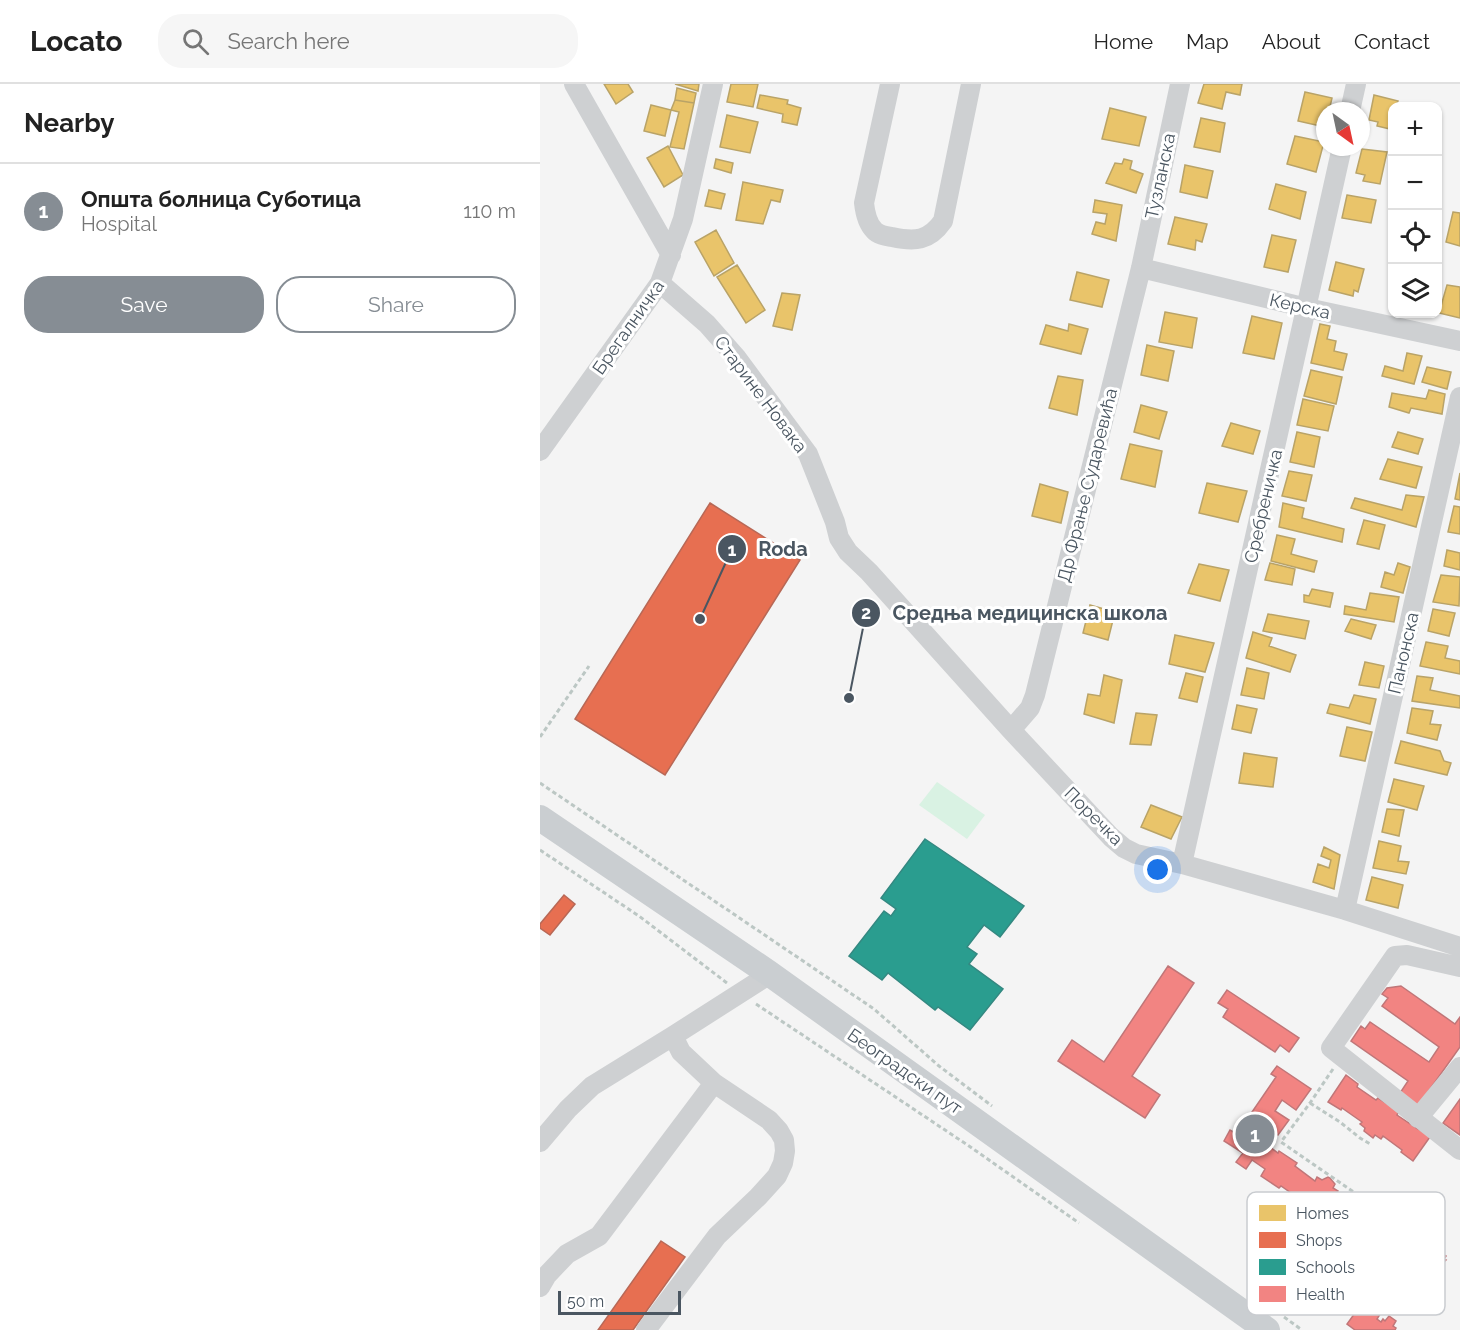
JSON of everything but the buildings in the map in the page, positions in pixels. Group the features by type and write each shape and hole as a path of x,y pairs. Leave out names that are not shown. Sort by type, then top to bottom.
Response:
{"main road":[{"name":"Београдски пут","path":"540,818 1247,1304"}],"street":[{"path":"574,84 671,255"},
{"name":"Брегалничка","path":"540,451 660,283 683,219 713,84"},
{"path":"890,84 864,203 865,213 875,231 899,239 917,240 938,228 943,221 971,84"},
{"name":"Тузланска","path":"1141,268 1180,84"},
{"path":"1352,102 1356,84"},
{"name":"Сребреничка","path":"1182,864 1340,156"},
{"name":"Керска","path":"1141,268 1307,308 1460,341"},
{"name":"Др Фрање Сударевића","path":"1011,730 1030,708 1035,695 1141,268"},
{"name":"Старине Новака","path":"660,283 707,324 729,349 808,454 835,522"},
{"name":"Панонска","path":"1345,910 1460,397"},
{"name":"Поречка","path":"835,522 839,538 848,552 869,572 1011,730 1124,848 1136,854 1182,864 1345,910 1460,947"},
{"path":"1460,967 1407,955 1395,956 1331,1048 1460,1150"},
{"path":"540,1142 568,1109 592,1086 770,974"},
{"path":"646,1330 717,1236 777,1176 783,1162 784,1140 779,1131 769,1120 714,1083 681,1052 673,1036"},
{"path":"1418,1118 1460,1067"},
{"path":"542,1278 567,1254 599,1236 714,1083"}],"path":[{"path":"540,737 589,666"},
{"path":"540,783 874,1009 939,1066 997,1109"},
{"path":"540,850 639,916 739,992 969,1146 1085,1227"},
{"path":"1341,1056 1281,1142 1354,1192"},
{"path":"1310,1103 1372,1145"},
{"path":"1275,1323 1302,1330"}],"green space":[{"path":"937,782 985,815 967,839 919,805"}],"place":[{"name":"Roda","path":"700,619"},
{"name":"Средња медицинска школа","path":"849,698"},
{"name":"Општа болница Суботица","path":"1255,1134"}]}
